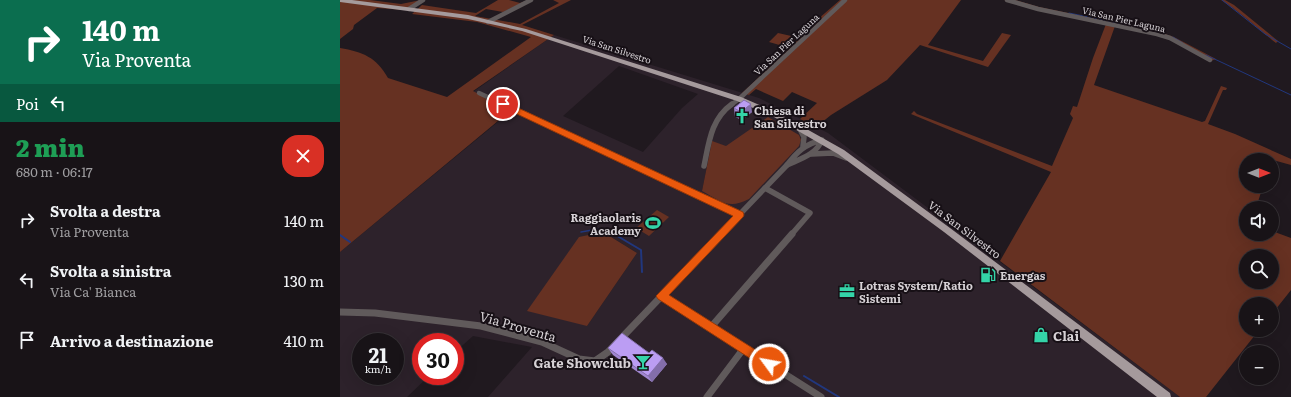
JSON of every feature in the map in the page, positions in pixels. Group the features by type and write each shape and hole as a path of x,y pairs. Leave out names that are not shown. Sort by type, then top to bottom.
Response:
{"main road":[{"name":"Via San Silvestro","path":"340,0 468,17 532,33 739,99 776,115 822,140 853,161 947,230 1166,397"}],"street":[{"path":"409,8 423,0"},
{"path":"488,22 531,0"},
{"name":"Via San Pier Laguna","path":"739,99 845,0"},
{"name":"Via San Pier Laguna","path":"1007,0 1038,9 1157,34 1170,38 1210,60"},
{"path":"479,93 739,215"},
{"path":"704,166 713,124 720,113 739,99"},
{"path":"798,126 804,137 803,146"},
{"path":"803,146 807,143 822,140"},
{"name":"Via Proventa","path":"787,165 810,154 818,148 822,140"},
{"name":"Via Proventa","path":"340,312 403,316 481,326 542,342 579,358 595,361 608,352 787,165 803,146"},
{"name":"Via Proventa","path":"810,154 833,153 853,161"},
{"path":"711,327 810,213 765,188"},
{"path":"662,296 820,397"},
{"path":"707,397 744,348"}],"shaded area":[{"path":"340,0 370,0 401,4 421,0 405,10 377,8 354,25 353,29 340,39"},
{"path":"498,0 509,0 520,3 528,0 503,12 486,9 475,16 520,24 559,3 553,0 571,0 522,25 554,35 473,91 510,111 340,252 340,48 356,51 374,60 388,78 447,97 531,37 477,22 412,14 422,5 476,13"},
{"path":"840,0 961,0 928,45 983,61 1002,33 1011,35 988,67 920,45 887,80 831,115 816,127 800,119 817,103 792,92 783,101 756,89 749,95 742,93 790,48 769,42 778,33 800,38 810,26"},
{"path":"1004,0 1015,0 1039,7 1156,31 1174,37 1216,59 1211,61 1171,40 1141,31 1115,26 1094,85 1202,122 1205,121 1221,86 1227,88 1226,90 1223,90 1208,124 1278,153 1239,153 1239,193 1261,193 1258,201 1239,201 1239,241 1279,241 1279,234 1291,238 1291,290 1279,305 1279,297 1239,297 1239,337 1253,337 1247,345 1239,345 1239,355 1206,397 1180,397 1000,261 1051,172 911,114 914,111 917,114 1052,166 1073,118 1070,114 1073,106 1077,107 1106,24"},
{"path":"1221,0 1225,0 1234,5 1278,41 1276,43"},
{"path":"554,35 759,98 828,133 1180,397 488,397 532,347 473,336 464,344 464,333 412,333 412,385 420,385 407,397 340,397 340,252 510,112 473,92","holes":["619,66 698,94 682,108 643,152 563,116","712,142 725,146 702,191","603,232 637,253 587,326"]},
{"path":"768,117 799,135 801,140 799,146 749,199 735,204 730,204 720,201 702,191 712,141 726,146"},
{"path":"1279,154 1291,159 1291,165 1279,162"},
{"name":"Raggiaolaris Academy","path":"657,210 669,217 649,236 636,228"},
{"path":"603,232 637,253 587,326 527,311 579,237"}],"building":[{"path":"744,100 751,104 741,112 734,108"},
{"name":"Gate Showclub","path":"622,333 649,353 652,350 663,358 648,376 608,348"}],"waterway":[{"path":"1222,0 1265,34 1291,49"},
{"path":"1069,13 1132,26"},
{"path":"1173,37 1183,43"},
{"path":"1206,55 1291,95"},
{"path":"581,232 598,229 615,235"},
{"path":"340,235 350,242"},
{"path":"615,235 641,250 642,272"},
{"path":"804,376 839,397"}],"place":[{"name":"Chiesa di San Silvestro","path":"742,116"},
{"name":"Raggiaolaris Academy","path":"653,223"},
{"name":"Energas","path":"988,275"},
{"name":"Lotras System/Ratio Sistemi","path":"847,291"},
{"name":"Clai","path":"1041,335"},
{"name":"Gate Showclub","path":"643,362"}],"route":[{"path":"503,104 739,215 662,296 769,364"}]}
